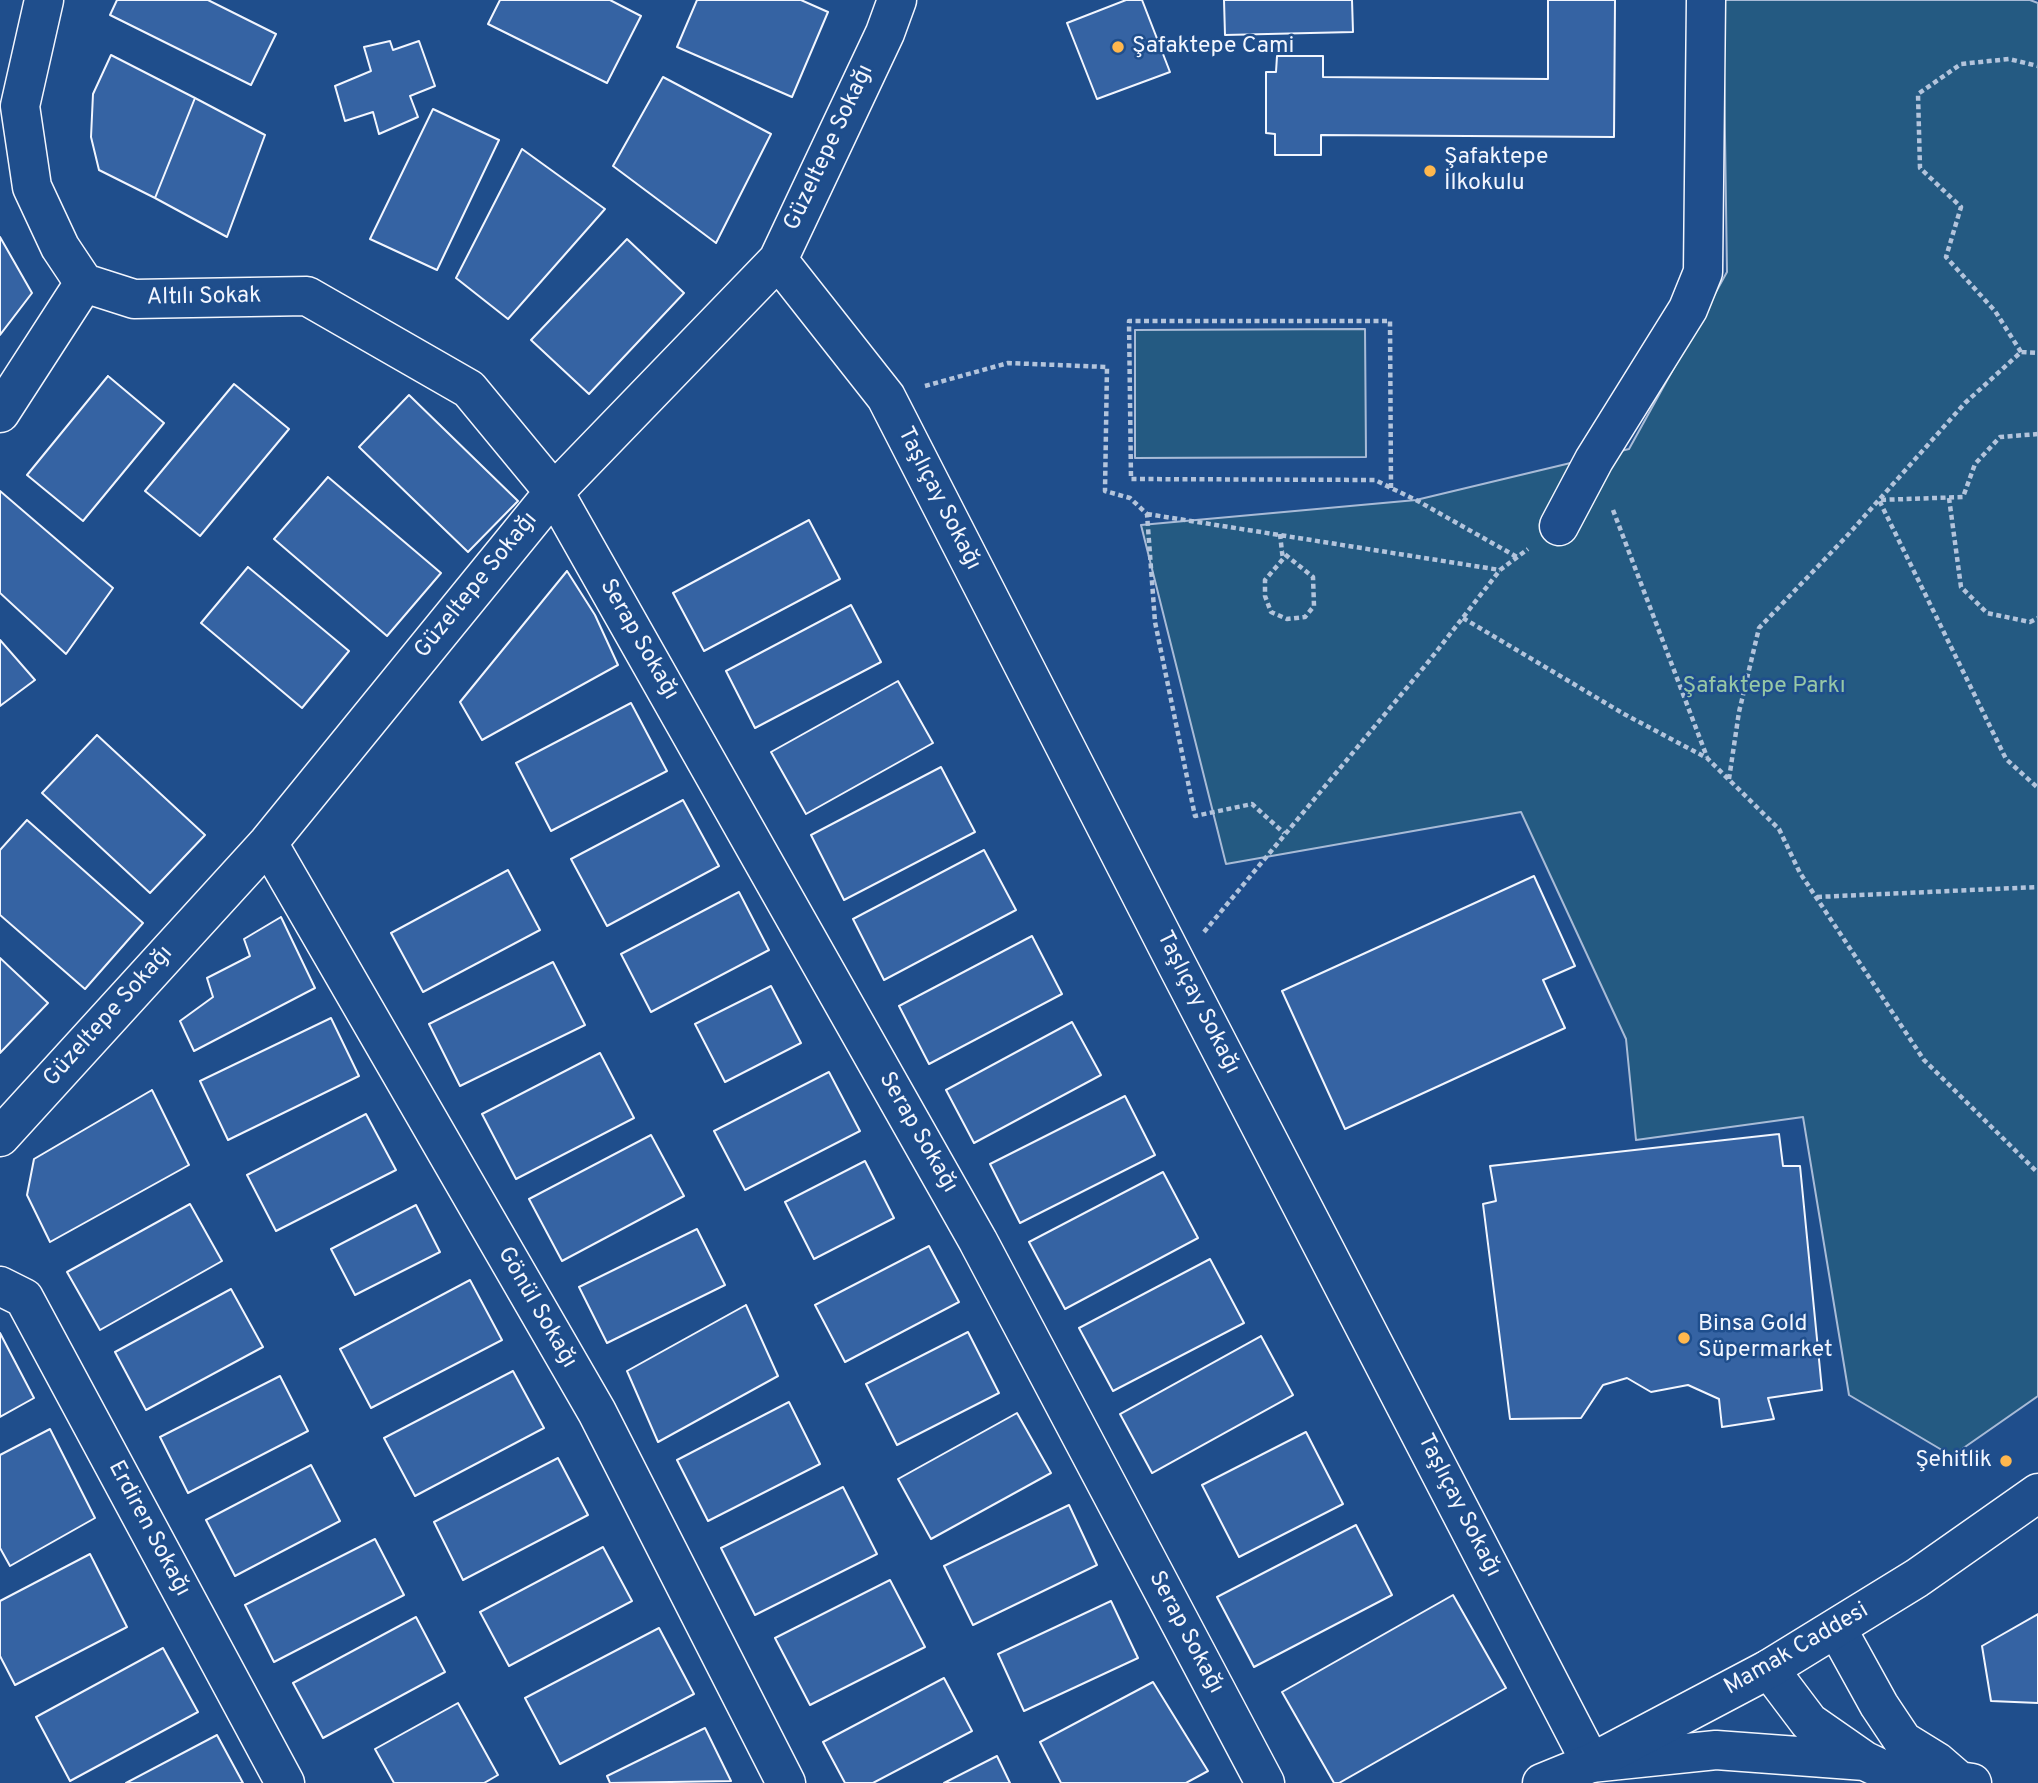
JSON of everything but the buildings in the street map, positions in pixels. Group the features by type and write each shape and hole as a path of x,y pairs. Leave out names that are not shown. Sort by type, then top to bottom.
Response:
{"street":[{"path":"0,413 84,284 60,247 32,187 20,106 44,0"},
{"name":"Güzeltepe Sokağı","path":"0,1137 268,843 554,492 778,260 885,33 897,0"},
{"path":"1559,526 1594,460 1688,309 1703,272 1706,0"},
{"name":"Taşlıçay Sokağı","path":"778,260 886,397 1591,1763"},
{"name":"Altılı Sokak","path":"84,284 134,299 307,296 469,389 554,492"},
{"name":"Serap Sokağı","path":"554,492 978,1241 1265,1783"},
{"name":"Gönül Sokağı","path":"268,843 597,1412 786,1783"},
{"name":"Erdiren Sokağı","path":"0,1286 24,1298 285,1783"},
{"name":"Mamak Caddesi","path":"1542,1783 1591,1763 1769,1669 1917,1578 2038,1493"},
{"path":"1837,1629 1879,1705 1903,1741 1965,1782"},
{"path":"1769,1669 1809,1722 1865,1761 1911,1783 1965,1782"},
{"path":"1591,1763 1716,1749 1865,1761"}],"path":[{"path":"2021,352 1995,311 1946,257 1961,207 1920,168 1918,94 1961,64 2009,59 2038,66"},
{"path":"1391,488 1390,321 1129,321 1131,478 1375,481 1416,500 1517,557"},
{"path":"1729,779 1739,712 1759,628 1965,403 2021,352 2038,353"},
{"path":"886,397 1008,363 1107,367 1105,491 1129,498 1147,514 1500,570"},
{"path":"1879,500 1963,497 1975,464 2000,437 2038,434"},
{"path":"1594,460 1707,758"},
{"path":"1949,498 1961,587 1987,613 2030,622 2038,618"},
{"path":"1879,500 2006,759 2038,788"},
{"path":"1147,514 1154,622 1195,816 1252,804 1284,834"},
{"path":"1177,965 1500,570 1559,526"},
{"path":"1280,534 1282,552 1283,559 1265,580 1265,596 1271,612 1287,619 1305,617 1314,606 1313,577 1282,552"},
{"path":"1463,618 1624,714 1707,758 1729,779 1779,829 1800,873 1924,1060 2038,1173"},
{"path":"1816,897 2038,887"}],"green space":[{"name":"Şafaktepe Parkı","path":"1723,0 2030,0 2038,3 2038,1396 1952,1456 1849,1395 1803,1117 1636,1140 1626,1039 1521,812 1226,864 1141,525 1416,500 1629,449 1727,272"},
{"path":"1365,329 1366,457 1135,458 1135,330"}],"place":[{"name":"Şafaktepe Cami","path":"1118,47"},
{"name":"Şafaktepe İlkokulu","path":"1430,171"},
{"name":"Binsa Gold Süpermarket","path":"1684,1338"},
{"name":"Şehitlik","path":"2006,1461"}]}
